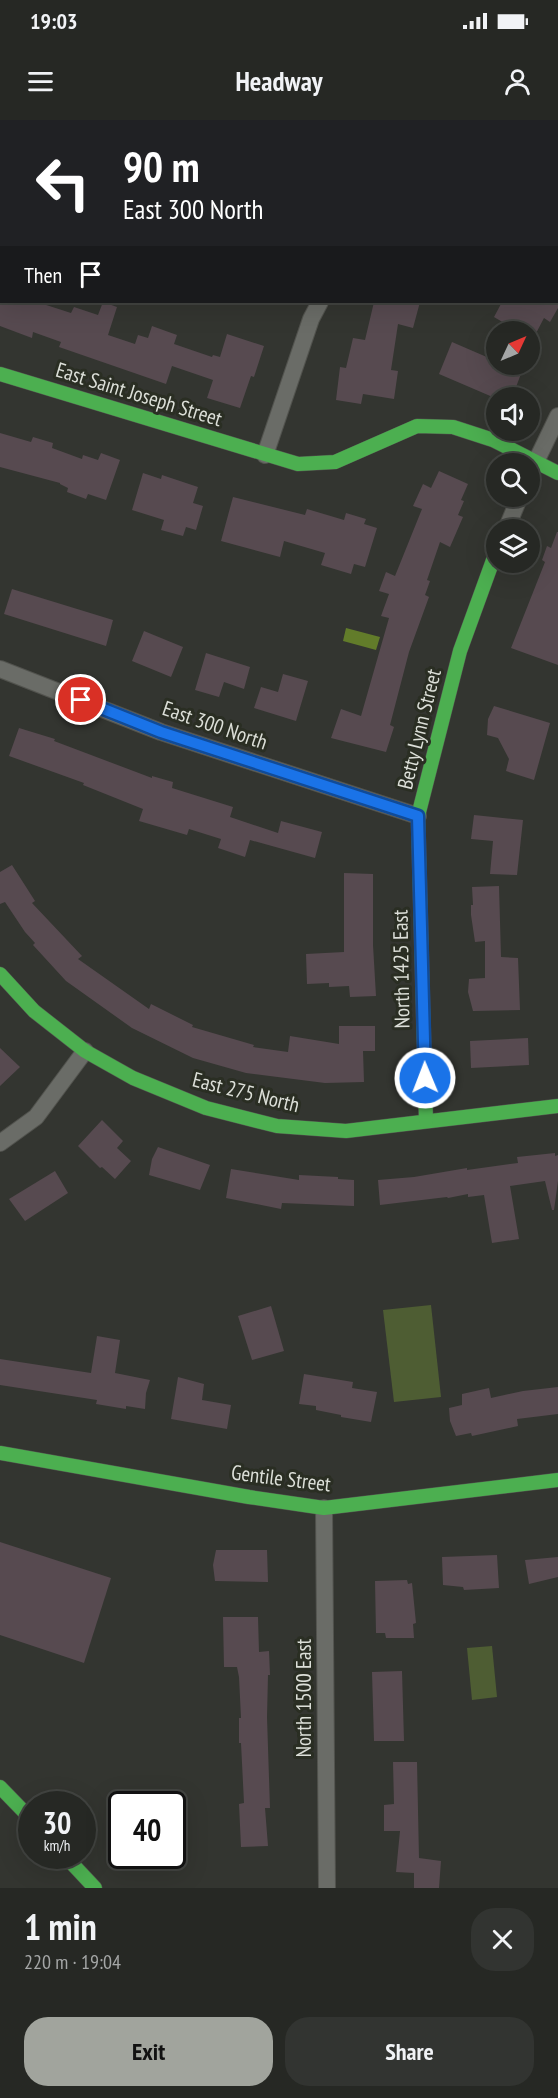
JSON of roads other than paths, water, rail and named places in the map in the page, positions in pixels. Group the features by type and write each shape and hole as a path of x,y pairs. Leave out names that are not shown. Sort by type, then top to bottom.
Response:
{"street":[{"path":"265,455 311,319 319,303"},
{"name":"East Saint Joseph Street","path":"0,374 298,464 335,462 417,426 453,427 493,440 511,453"},
{"path":"540,453 558,416"},
{"name":"East Saint Joseph Street","path":"540,470 558,473"},
{"name":"Betty Lynn Street","path":"418,816 460,651 488,573"},
{"name":"East 300 North","path":"0,669 161,732 418,816"},
{"name":"North 1425 East","path":"418,816 426,1121"},
{"name":"East 275 North","path":"0,974 34,1011 85,1051 133,1078 206,1108 278,1126 346,1131 558,1106"},
{"path":"0,1143 36,1118 85,1051"},
{"name":"Gentile Street","path":"0,1453 324,1508 558,1480"},
{"name":"North 1500 East","path":"324,1508 327,1888"},
{"path":"0,1787 18,1806"},
{"path":"77,1869 95,1888"}]}
